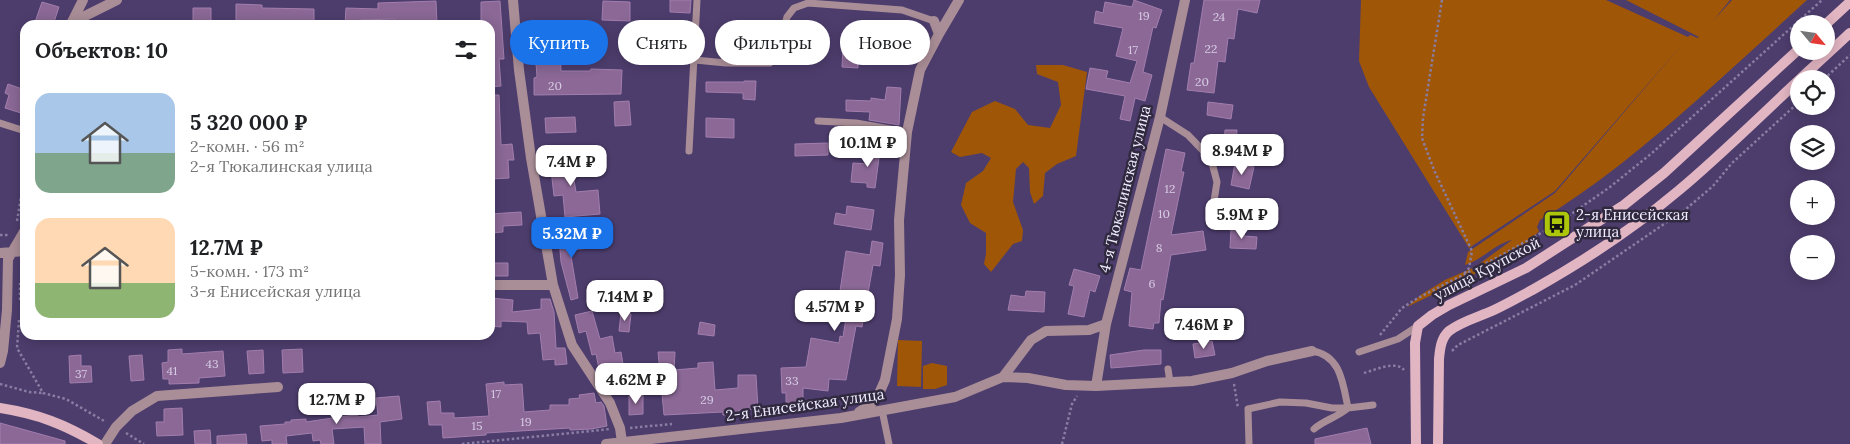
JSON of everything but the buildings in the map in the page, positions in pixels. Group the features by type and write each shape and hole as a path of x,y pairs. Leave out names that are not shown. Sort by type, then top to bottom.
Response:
{"main road":[{"path":"1835,16 1850,2"},
{"path":"1811,70 1850,33"},
{"name":"улица Крупской","path":"1418,326 1449,305 1526,268 1624,205 1664,173 1790,57"},
{"path":"1438,444 1438,359 1443,339 1449,332 1461,324 1534,289 1637,223 1679,190 1790,89"},
{"path":"1416,444 1416,343 1418,326"},
{"path":"0,408 40,416 74,430 98,444"}],"street":[{"path":"73,20 82,0"},
{"path":"79,20 117,0"},
{"path":"513,0 519,70 531,158 553,285 572,345 610,404 620,428 622,442"},
{"path":"854,415 870,405 878,396 885,380 897,319 900,275 899,220 907,132 920,70 959,0"},
{"name":"4-я Тюкалинская улица","path":"1096,386 1106,324 1160,117 1185,0"},
{"path":"934,21 939,34"},
{"path":"0,363 7,310 8,259 19,242 19,230"},
{"path":"0,253 20,251"},
{"path":"495,285 553,285"},
{"path":"1003,377 1031,340 1046,331 1088,330 1106,324"},
{"name":"2-я Енисейская улица","path":"606,444 823,421 954,397 1003,377 1028,378 1082,386 1192,381 1232,373 1267,360 1312,350"},
{"path":"105,444 116,427 132,411 157,396 278,387"}],"lane":[{"path":"696,20 697,0"},
{"path":"705,61 770,63 777,54 787,17 794,8 808,3 902,10 934,21"},
{"path":"689,151 695,65"},
{"path":"1160,117 1188,135 1211,159 1217,182 1211,220"},
{"path":"818,121 856,123 907,132"},
{"path":"0,123 20,129"},
{"path":"1359,352 1398,339 1418,326"},
{"path":"1312,350 1323,352 1333,362 1343,382 1348,408"},
{"path":"1168,369 1170,382"},
{"path":"1249,444 1248,410 1280,402 1306,402 1332,408 1373,405"},
{"path":"1314,429 1320,424 1341,415 1348,408"},
{"path":"882,410 889,444"}],"path":[{"path":"1442,0 1423,118 1422,138 1434,170 1472,251 1469,268 1462,276"},
{"path":"1368,349 1402,308 1557,224 1610,187 1652,153 1822,0"},
{"path":"1834,70 1850,55"},
{"path":"1449,358 1452,350 1458,345 1575,285 1686,209 1713,186 1732,163 1790,110"},
{"path":"0,235 19,230"},
{"path":"19,308 20,279"},
{"path":"19,318 17,348 43,393"},
{"path":"1364,373 1396,365 1402,367 1406,376"},
{"path":"1232,373 1238,410 1248,410"},
{"path":"0,384 66,399 144,444"},
{"path":"1062,444 1072,404 1082,386"}],"shaded area":[{"path":"1361,0 1606,0 1688,37 1690,35 1698,38 1626,0 1730,0 1713,21 1732,0 1807,0 1697,100 1640,148 1602,179 1540,220 1537,227 1539,231 1516,254 1407,307 1422,294 1445,280 1475,267 1512,240 1500,244 1465,265 1468,252 1555,193 1686,40 1555,191 1469,248 1369,87 1359,61"},
{"path":"1036,65 1063,65 1087,72 1076,156 1057,164 1045,173 1043,196 1034,204 1030,192 1029,168 1023,162 1016,169 1013,202 1023,230 1022,241 1013,244 991,272 984,264 986,233 970,223 961,205 966,183 983,171 991,158 982,153 960,157 951,152 972,112 995,101 1015,109 1028,125 1050,128 1061,105 1058,82 1037,74"},
{"path":"898,340 922,341 921,387 897,386"},
{"path":"932,363 947,366 947,385 935,389 923,389 923,366"}],"place":[{"name":"2-я Енисейская улица","path":"1557,224"}]}
